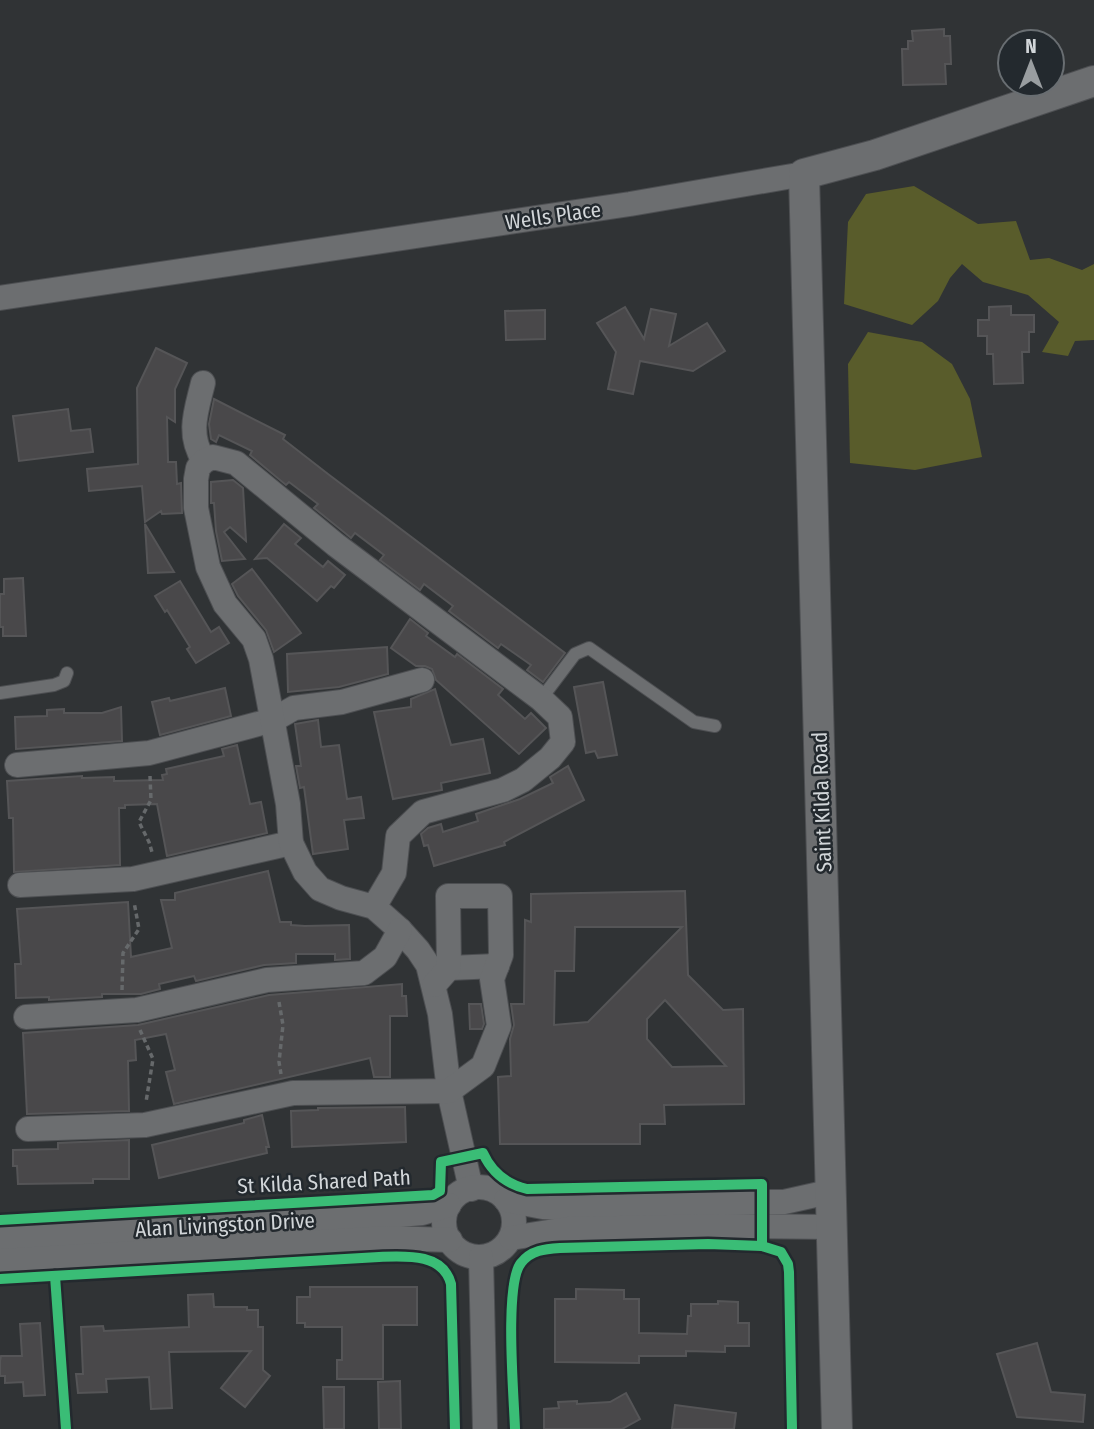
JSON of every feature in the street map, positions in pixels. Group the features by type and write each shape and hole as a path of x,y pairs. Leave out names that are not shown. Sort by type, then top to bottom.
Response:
{"street":[{"name":"Wells Place","path":"0,298 630,204 804,174 887,151 1094,81"},
{"name":"Saint Kilda Road","path":"804,174 833,1191 837,1429"},
{"path":"203,383 196,410 194,438 195,448 204,461"},
{"path":"374,907 394,873 398,836 423,812 503,790 523,780 550,758 563,743 560,717 541,699 336,545 236,463 213,457 198,468 195,479 196,508 208,567 225,604 254,639 261,659 288,804 291,843 305,872 320,889 374,907 400,930 441,977"},
{"path":"17,765 149,753 273,720 294,708 342,702 422,680"},
{"path":"20,886 132,879 291,843"},
{"path":"28,1129 145,1125 287,1094 449,1091 483,1066 499,1026 492,979 501,956 500,896 448,896 440,1014 449,1091 471,1188"},
{"path":"26,1017 130,1011 275,979 364,973 385,957 400,930"},
{"path":"441,977 497,966"},
{"path":"833,1191 784,1202 559,1208 506,1200 490,1189 471,1188 455,1197 449,1205 445,1223 450,1240 463,1253 481,1257 498,1251 511,1238 567,1229 833,1227"},
{"path":"506,1200 514,1218 511,1238"},
{"name":"Alan Livingston Drive","path":"0,1238 399,1215 435,1211 449,1205"},
{"name":"Alan Livingston Drive","path":"0,1261 387,1238 450,1240"},
{"path":"481,1257 485,1429"}],"lane":[{"path":"541,699 575,654 589,648 694,722 715,726"},
{"path":"0,693 54,685 64,681 67,673"}],"path":[{"path":"149,753 151,800 139,822 149,842 158,874"},
{"path":"132,879 139,929 123,953 121,984 130,1011 153,1059 146,1094 145,1125"},
{"path":"275,979 283,1025 279,1062 281,1081 287,1094"}],"green space":[{"path":"914,186 978,224 1016,221 1030,260 1049,258 1082,270 1094,264 1094,340 1075,341 1068,356 1042,352 1059,322 1028,295 983,282 962,264 950,278 938,301 912,325 844,304 848,222 866,194"},
{"path":"868,332 922,342 952,364 970,399 982,457 915,470 850,463 848,364"}],"building":[{"path":"944,29 944,36 950,36 951,64 945,64 946,84 903,85 902,49 908,49 908,41 913,41 912,31"},
{"path":"1011,306 1011,315 1034,315 1034,332 1029,332 1029,352 1022,352 1023,383 994,384 993,354 987,354 987,336 978,336 978,320 989,320 989,307"},
{"path":"625,307 644,339 651,309 676,314 669,346 707,323 725,351 693,371 640,361 633,394 608,389 616,352 597,323"},
{"path":"545,310 545,339 506,340 505,311"},
{"path":"156,348 187,363 175,389 175,422 167,417 168,462 176,462 177,484 181,483 182,513 162,514 161,511 145,522 142,486 89,491 87,469 138,464 137,388"},
{"path":"214,399 285,435 283,439 565,653 543,682 527,670 531,665 501,644 498,648 449,611 453,606 424,584 420,590 380,560 384,555 355,533 351,538 314,508 318,504 289,482 286,485 250,455 252,451 219,435 216,442 211,439 209,424"},
{"path":"68,409 71,431 90,429 93,452 19,461 13,416"},
{"path":"233,480 243,488 246,541 230,527 224,532 245,559 222,561 214,503 211,503 211,482"},
{"path":"145,524 174,572 148,573"},
{"path":"284,524 301,538 295,544 323,567 328,561 345,575 317,601 267,558 255,559"},
{"path":"252,569 301,633 274,652 266,630 238,596 232,584"},
{"path":"23,578 26,636 3,636 3,627 0,627 0,594 4,594 4,579"},
{"path":"180,581 211,632 219,627 229,643 196,663 187,649 190,647 155,596"},
{"path":"410,619 428,633 426,636 455,657 457,654 503,689 498,695 525,719 531,713 546,728 519,754 436,680 432,669 416,666 391,648"},
{"path":"387,647 388,674 339,687 288,692 287,654"},
{"path":"603,682 617,755 598,758 595,751 586,753 574,687"},
{"path":"225,688 231,716 160,735 152,702 169,698 170,701"},
{"path":"435,689 451,745 483,739 490,773 441,783 442,790 393,799 374,712 411,707 411,699"},
{"path":"121,707 122,741 16,749 15,717 47,716 47,710 64,709 64,713 102,713"},
{"path":"318,720 321,747 339,745 347,799 361,797 364,818 344,820 348,849 313,854 304,787 300,788 296,766 301,766 295,724"},
{"path":"237,745 250,804 261,802 267,833 167,856 157,804 125,805 125,808 119,808 120,865 14,872 13,818 9,818 7,781 82,776 114,777 114,781 163,780 162,775 167,774 166,769 224,756 222,749"},
{"path":"568,766 584,800 504,842 505,845 434,866 428,845 424,846 421,834 428,828 441,824 443,832 478,821 476,814 520,799 553,783 550,777"},
{"path":"268,871 280,922 305,926 349,925 350,959 335,960 335,954 296,954 296,963 264,965 196,981 194,976 159,984 160,989 141,994 102,994 102,997 49,1000 49,997 16,998 15,964 21,964 17,909 128,902 131,957 172,948 161,900 175,900 175,893"},
{"path":"685,891 688,975 723,1010 743,1009 744,1104 664,1105 665,1124 640,1124 640,1144 500,1144 498,1077 511,1076 510,1039 514,1025 511,1004 524,1004 525,920 531,922 531,894","holes":["575,927 682,927 588,1022 554,1025 555,971 574,971","665,1000 726,1066 672,1067 647,1039 647,1019"]},
{"path":"402,984 407,1016 390,1016 390,1077 374,1077 370,1058 174,1104 166,1072 175,1070 166,1034 135,1040 136,1060 128,1061 129,1111 27,1114 23,1033 138,1025 269,995"},
{"path":"469,1004 481,1004 484,1024 482,1029 470,1029"},
{"path":"405,1107 406,1142 292,1147 291,1111"},
{"path":"262,1115 269,1147 266,1147 267,1153 159,1178 152,1145 244,1123 244,1120"},
{"path":"129,1140 129,1179 93,1179 93,1183 18,1184 17,1166 13,1166 13,1150 58,1149 58,1143"},
{"path":"310,1287 417,1287 417,1325 383,1325 383,1379 337,1379 337,1360 342,1360 342,1327 305,1327 305,1323 297,1323 297,1297 310,1297"},
{"path":"576,1289 624,1290 624,1299 639,1299 639,1333 687,1334 691,1304 738,1302 738,1323 749,1323 749,1346 725,1346 725,1352 686,1351 686,1356 639,1356 639,1363 555,1362 555,1299 576,1299"},
{"path":"213,1294 214,1307 247,1307 247,1310 258,1310 258,1327 263,1327 263,1370 270,1376 245,1407 221,1388 251,1351 169,1352 172,1408 151,1409 149,1377 106,1379 107,1392 78,1393 76,1374 83,1374 81,1327 103,1326 104,1331 189,1327 188,1295"},
{"path":"40,1323 45,1395 24,1396 23,1382 5,1383 5,1376 0,1376 1,1356 22,1356 20,1324"},
{"path":"1037,1343 1051,1392 1085,1395 1083,1422 1017,1417 997,1354"},
{"path":"400,1381 401,1429 379,1429 378,1382"},
{"path":"323,1387 344,1387 344,1429 324,1429"},
{"path":"626,1393 640,1419 622,1429 544,1429 544,1409 559,1408 558,1402 610,1402"},
{"path":"675,1405 736,1413 734,1429 672,1429"}],"cycle path":[{"name":"St Kilda Shared Path","path":"0,1220 433,1195 440,1191 441,1162 483,1153 501,1177 527,1189 762,1184 762,1246 781,1252 789,1272 792,1429"},
{"path":"515,1429 511,1316 516,1275 521,1263 529,1255 560,1248 708,1244 762,1246"},
{"path":"0,1279 379,1257 422,1258 440,1267 451,1284 455,1429"},
{"path":"55,1276 66,1429"}]}
